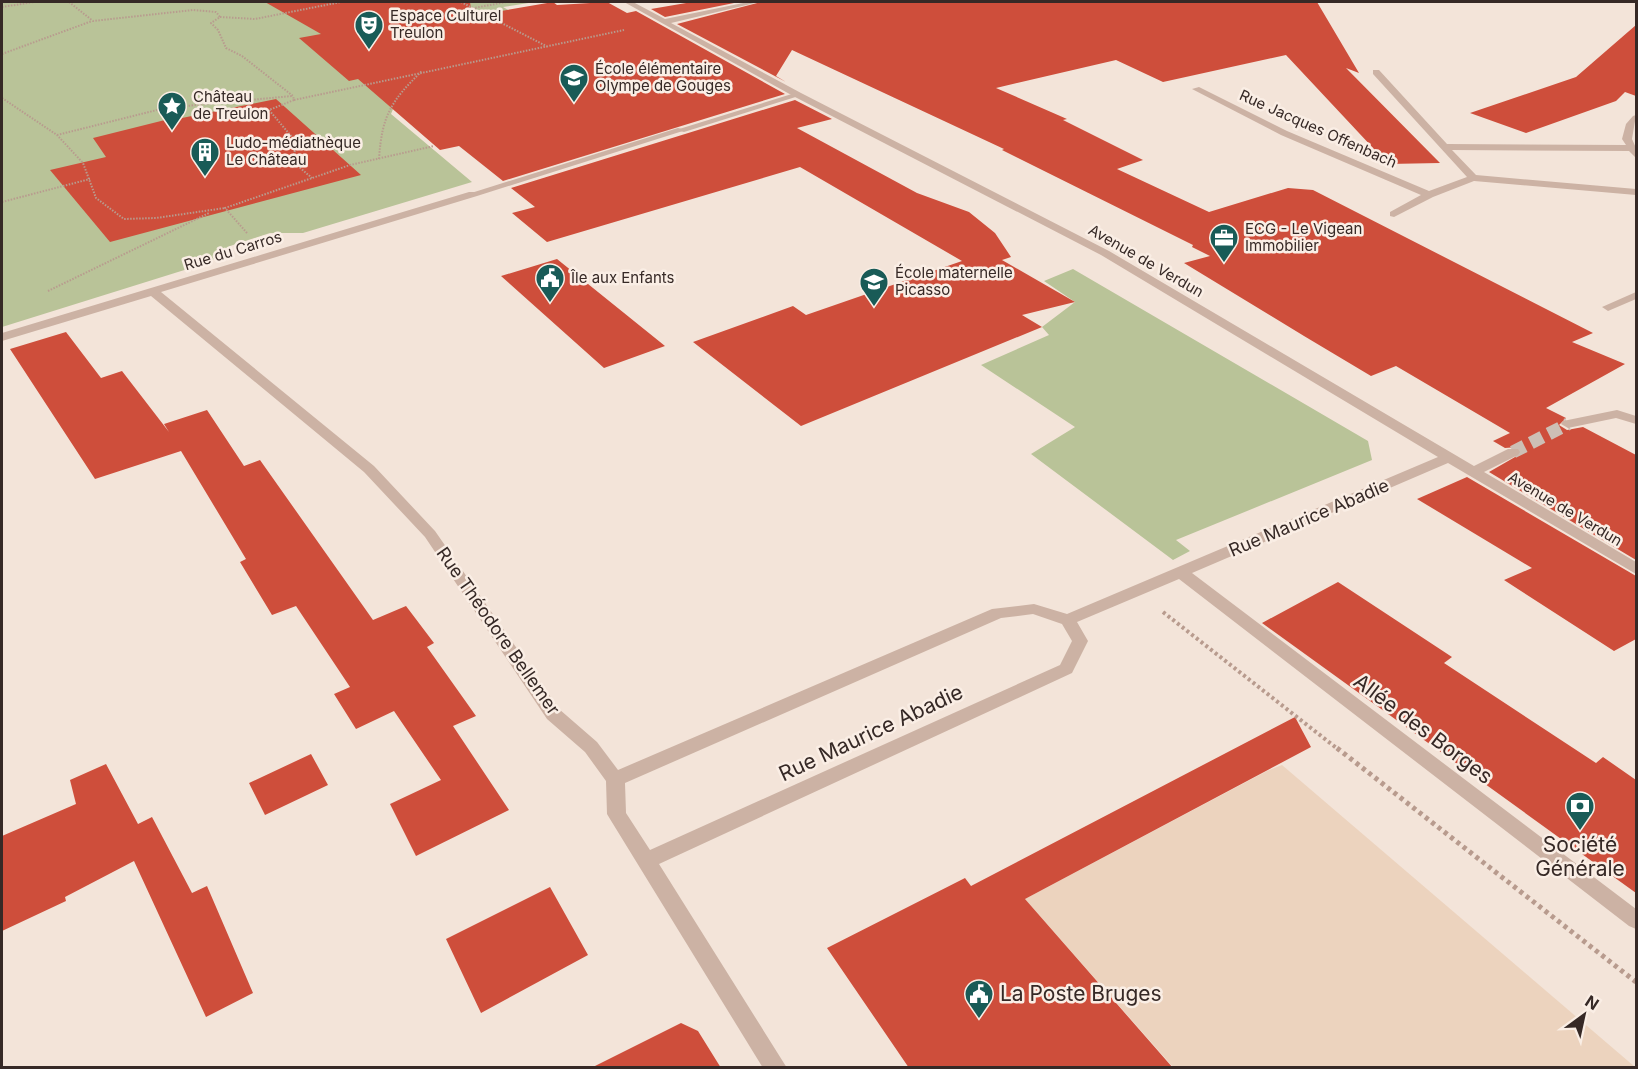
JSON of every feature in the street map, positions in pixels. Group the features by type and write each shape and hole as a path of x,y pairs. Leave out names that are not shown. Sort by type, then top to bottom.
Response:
{"street":[{"name":"Avenue de Verdun","path":"628,2 798,95 1106,253 1636,569"},
{"path":"663,22 756,2"},
{"path":"1376,72 1473,178"},
{"name":"Rue Jacques Offenbach","path":"1196,89 1284,133 1429,195"},
{"name":"Rue du Carros","path":"2,338 798,95"},
{"path":"1634,152 1627,140 1631,124 1636,118"},
{"path":"1447,147 1634,152"},
{"path":"1394,214 1429,195 1473,178 1636,192"},
{"name":"Rue Théodore Bellemer","path":"152,291 369,469 430,534 553,714 591,747 615,779"},
{"path":"1608,307 1636,295"},
{"path":"1568,424 1617,414 1636,420"},
{"path":"1473,472 1513,452"},
{"name":"Rue Maurice Abadie","path":"645,861 1066,669 1080,641 1068,620 1449,458"},
{"name":"Allée des Borges","path":"1182,573 1636,920"},
{"path":"776,1068 617,814 615,779 998,613 1034,609 1068,620"}],"path":[{"path":"2,7 34,2 70,2 93,21"},
{"path":"294,98 242,56 226,48 218,30 211,23 220,17 255,19 341,2"},
{"path":"461,2 548,47"},
{"path":"431,16 506,2"},
{"path":"2,54 93,21 193,10 216,12 220,17"},
{"path":"57,135 131,114 165,108 294,98 663,22"},
{"path":"379,159 380,124 393,98 423,70"},
{"path":"2,98 57,135 83,163 96,198 124,219 225,208 289,188 312,178 434,146"},
{"path":"294,98 269,110 297,143 292,160 308,171 312,178"},
{"path":"2,202 90,179"},
{"path":"225,208 269,256"},
{"path":"48,291 212,211"},
{"path":"1136,592 1636,982"}],"green space":[{"path":"2,2 439,2 448,6 472,2 535,2 503,7 562,41 398,97 391,114 472,182 303,233 270,233 230,246 210,262 2,327"},
{"path":"1073,269 1368,441 1372,460 1176,540 1190,551 1173,560 1031,454 1075,427 981,365 1049,335 1042,327 1075,302 1044,281"}],"shaded area":[{"path":"1282,765 1635,1067 1173,1067 1025,899"}],"building":[{"path":"265,2 470,2 472,16 553,2 557,5 607,2 627,13 636,11 785,94 503,181 459,146 440,150 358,79 349,81 299,38 321,34"},
{"path":"692,2 739,2 665,17 651,9"},
{"path":"761,2 1317,2 1359,73 1346,68 1440,163 1388,164 1286,55 1163,82 1116,60 996,88 1067,119 1063,120 1143,160 1117,169 1209,212 1288,188 1313,190 1593,333 1572,342 1625,364 1546,408 1566,418 1559,425 1567,430 1583,427 1636,455 1636,560 1489,472 1522,453 1518,447 1505,448 1493,441 1510,433 1396,366 1371,376 1184,263 1210,256 1192,247 1193,245 1002,150 1004,149 792,50 776,76 786,82 677,24"},
{"path":"1636,25 1636,96 1625,92 1616,101 1526,133 1470,113 1576,77"},
{"name":"Ludo-médiathèque Le Château","path":"276,99 361,175 110,242 50,170 106,157 93,138 169,119"},
{"path":"795,100 832,119 797,128 917,193 969,212 995,233 1011,257 1002,260 1075,302 1022,315 1042,327 801,426 693,342 793,306 806,315 962,261 800,167 547,242 512,213 535,207 511,188"},
{"path":"557,259 665,346 604,368 501,276"},
{"path":"66,332 101,378 122,371 169,432 164,424 207,410 244,466 260,460 373,620 406,606 434,643 427,647 476,716 453,726 509,810 416,856 390,804 441,780 394,711 356,729 334,694 350,687 296,606 272,615 240,562 246,559 181,451 95,479 10,349"},
{"path":"1467,477 1636,576 1636,639 1614,651 1504,580 1532,568 1417,499"},
{"path":"1338,582 1452,657 1444,663 1596,763 1603,757 1636,780 1636,893 1262,623"},
{"path":"1295,717 1311,747 1025,899 1173,1068 909,1068 827,948 965,878 971,886"},
{"path":"311,754 328,785 265,815 249,783"},
{"path":"106,764 138,824 152,817 192,893 207,886 253,993 206,1017 134,861 65,897 66,901 2,931 2,836 76,804 70,780"},
{"path":"550,887 588,955 481,1013 446,939"},
{"path":"681,1023 698,1031 721,1068 591,1068"}],"tunnel":[{"path":"1513,452 1568,424"}],"place":[{"name":"Espace Culturel Treulon","path":"369,50"},
{"name":"École élémentaire Olympe de Gouges","path":"574,104"},
{"name":"Château de Treulon","path":"172,132"},
{"name":"Ludo-médiathèque Le Château","path":"205,178"},
{"name":"ECG - Le Vigean Immobilier","path":"1224,264"},
{"name":"Île aux Enfants","path":"550,304"},
{"name":"École maternelle Picasso","path":"874,308"},
{"name":"Société Générale","path":"1580,832"},
{"name":"La Poste Bruges","path":"979,1020"}]}
